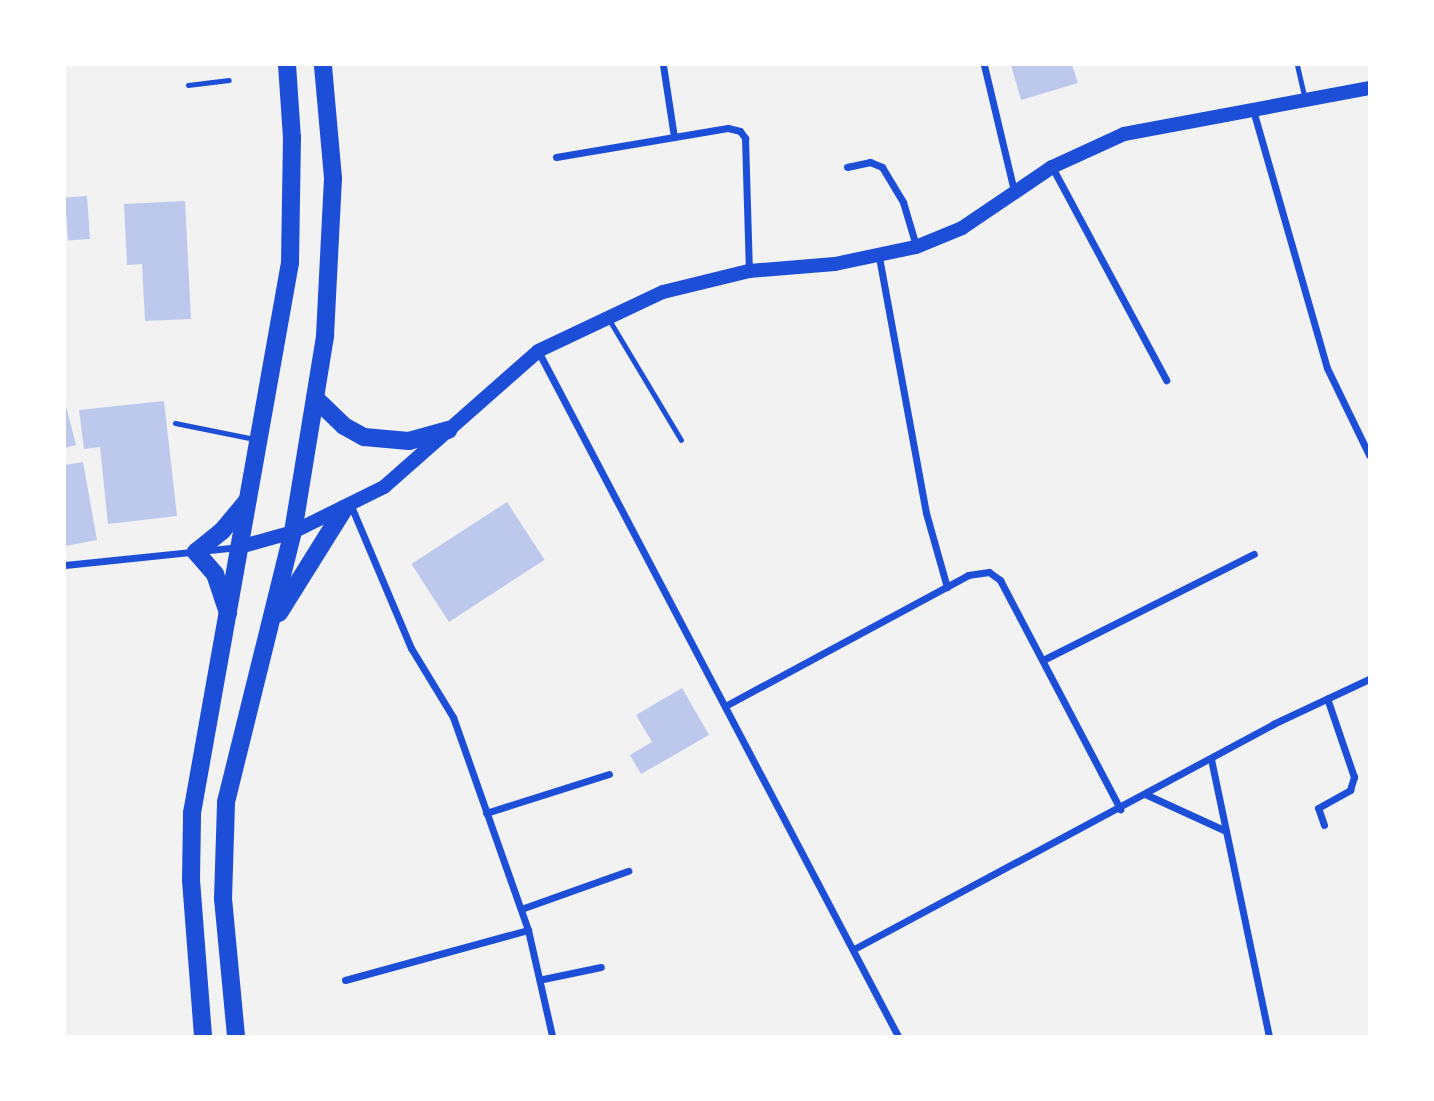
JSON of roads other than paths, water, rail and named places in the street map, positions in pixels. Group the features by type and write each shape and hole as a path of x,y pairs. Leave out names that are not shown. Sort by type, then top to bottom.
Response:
{"main road":[{"path":"203,1036 191,880 192,813 243,546 257,439 290,263 292,138 287,65"},
{"path":"236,1036 222,851 226,802 293,533 315,398 333,251 333,178 323,65"},
{"path":"243,546 293,533 348,508 406,471 538,351 606,315 663,292 749,271 879,257 916,247 961,228 1052,167 1124,134 1369,88"},
{"path":"315,398 344,426 364,437 409,441 448,430"},
{"path":"229,616 215,574 196,552 222,531 247,500"},
{"path":"269,632 348,508"}],"street":[{"path":"663,65 674,137"},
{"path":"984,65 1014,191"},
{"path":"1252,109 1327,368 1369,455"},
{"path":"556,157 728,128 743,134 749,271"},
{"path":"847,167 870,162 882,167 903,202 916,247"},
{"path":"1052,167 1167,380"},
{"path":"879,257 926,513 947,587"},
{"path":"538,351 727,705 898,1036"},
{"path":"348,508 411,648 453,717 528,930 543,979 552,1036"},
{"path":"65,565 243,546"},
{"path":"1043,660 1254,554"},
{"path":"727,705 947,587 981,572 1000,580 1120,809"},
{"path":"854,949 1327,698 1369,679"},
{"path":"1324,825 1318,808 1350,790 1354,777 1327,698"},
{"path":"1211,760 1269,1036"},
{"path":"486,813 609,774"},
{"path":"1146,794 1226,831"},
{"path":"521,909 628,871"},
{"path":"345,979 528,930"},
{"path":"543,979 601,967"}],"lane":[{"path":"1297,65 1305,99"},
{"path":"188,85 229,79"},
{"path":"606,315 681,440"},
{"path":"175,423 257,439"}]}
